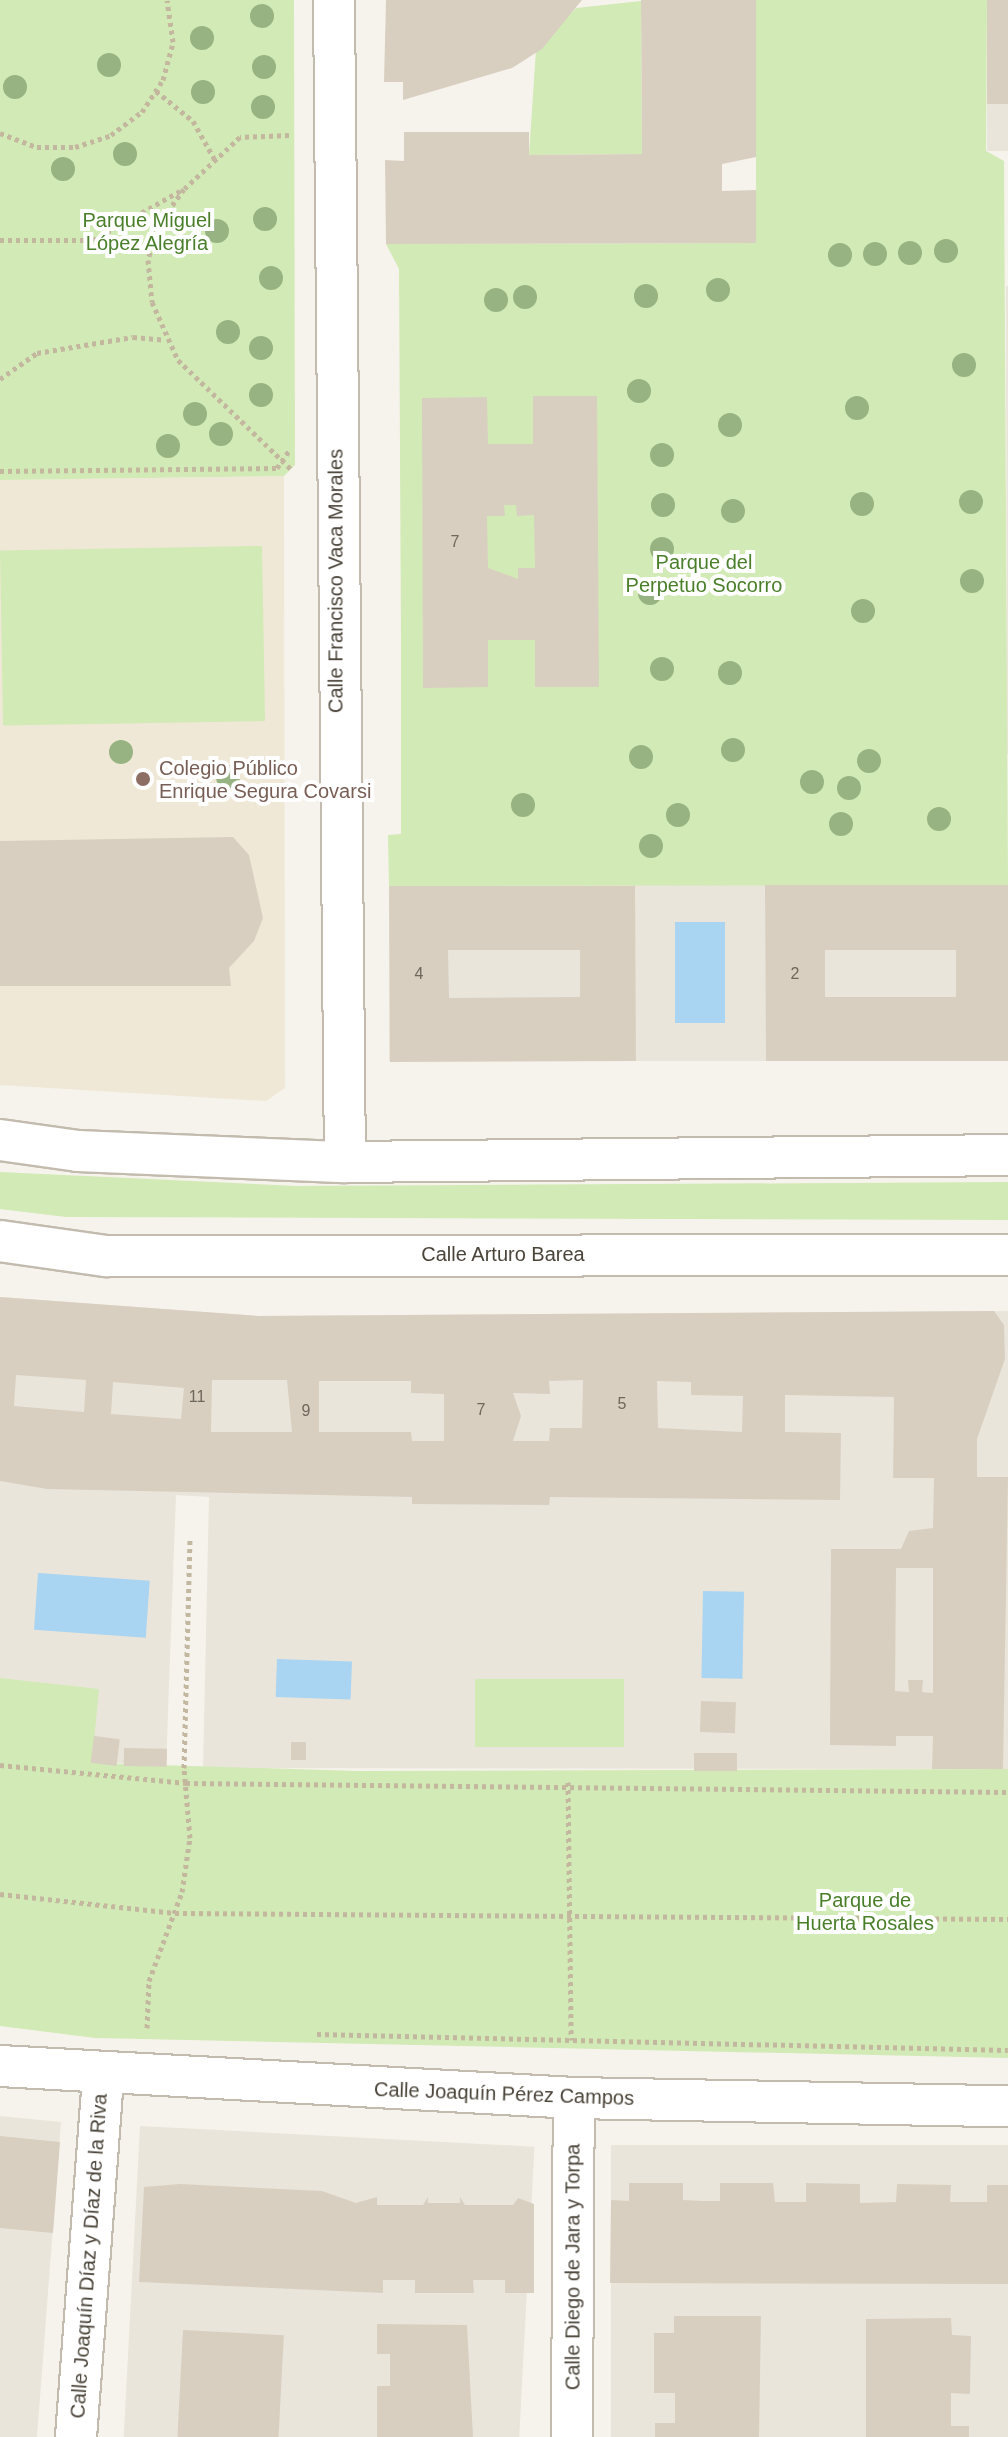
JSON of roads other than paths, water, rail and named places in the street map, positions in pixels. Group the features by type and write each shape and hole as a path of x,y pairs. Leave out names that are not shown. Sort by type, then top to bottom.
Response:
{"street":[{"name":"Calle Francisco Vaca Morales","path":"334,0 345,1162"},
{"path":"0,1140 78,1151 345,1162 1008,1155"},
{"name":"Calle Arturo Barea","path":"0,1241 106,1256 1008,1255"},
{"name":"Calle Joaquín Pérez Campos","path":"0,2066 148,2079 574,2098 1008,2106"},
{"name":"Calle Joaquín Díaz y Díaz de la Riva","path":"76,2437 103,2076"},
{"name":"Calle Diego de Jara y Torpa","path":"572,2437 574,2098"}],"water":[{"path":"675,922 725,922 725,1023 675,1023"},
{"path":"38,1573 150,1581 146,1638 34,1630"},
{"path":"703,1591 744,1592 742,1679 701,1678"},
{"path":"277,1659 352,1662 351,1700 276,1697"}],"place":[{"name":"Colegio Público Enrique Segura Covarsi","path":"143,779"}],"park label":[{"name":"Parque Miguel López Alegría","path":"147,232"},
{"name":"Parque del Perpetuo Socorro","path":"704,574"},
{"name":"Parque de Huerta Rosales","path":"865,1912"}]}
